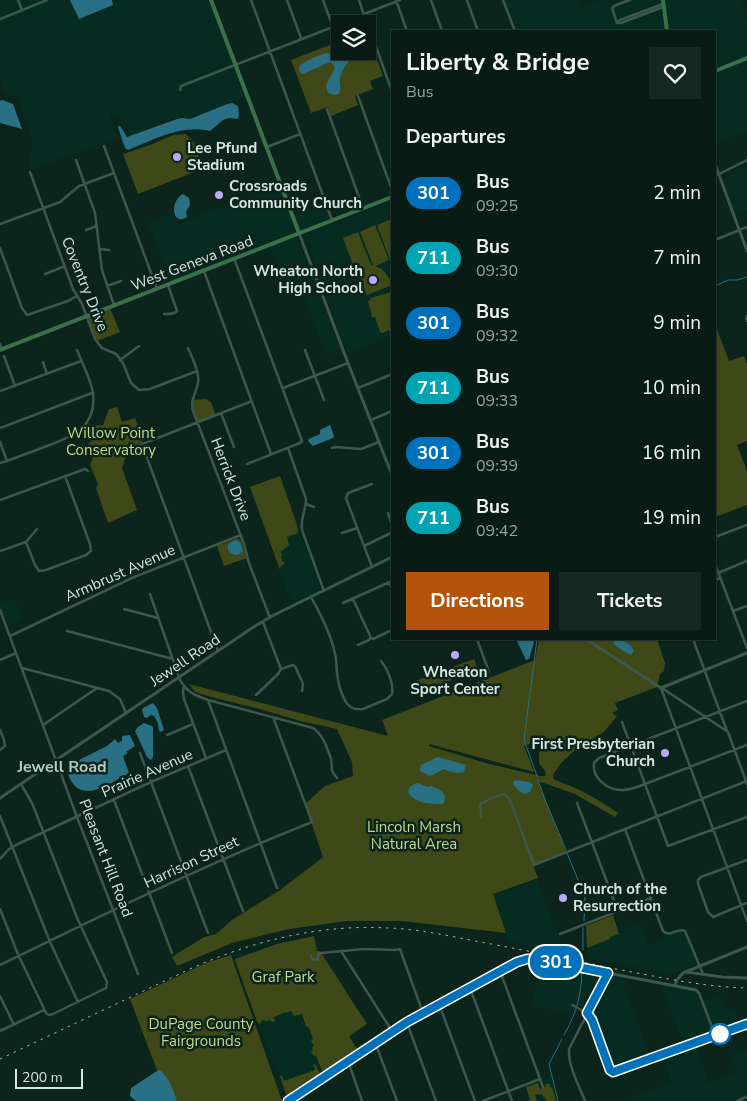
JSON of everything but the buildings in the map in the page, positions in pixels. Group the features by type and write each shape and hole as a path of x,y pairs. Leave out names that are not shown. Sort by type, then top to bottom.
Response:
{"main road":[{"path":"211,0 299,233"},
{"path":"663,4 667,30"},
{"path":"716,71 747,58"},
{"name":"West Geneva Road","path":"1,351 391,197"}],"street":[{"path":"18,0 22,10"},
{"path":"0,19 47,0"},
{"path":"252,0 332,220"},
{"path":"287,0 302,39"},
{"path":"323,0 331,21"},
{"path":"359,0 364,14 400,0"},
{"path":"431,0 442,30"},
{"path":"467,0 478,30"},
{"path":"504,0 515,30"},
{"path":"630,0 612,8 617,23 620,20 663,4"},
{"path":"396,1 407,30"},
{"path":"180,90 181,86 331,27"},
{"path":"376,48 391,89"},
{"path":"358,96 391,187"},
{"path":"327,109 364,208"},
{"path":"266,147 300,134"},
{"path":"104,146 157,289"},
{"path":"76,160 95,213 102,270 114,306"},
{"path":"719,174 747,160"},
{"path":"716,166 747,251"},
{"name":"Coventry Drive","path":"30,172 73,289 87,316 98,344 102,348 116,354 131,383 139,390 150,389 197,371"},
{"path":"0,224 63,200 76,188 114,173"},
{"path":"86,230 97,226"},
{"path":"716,240 747,227"},
{"path":"299,233 370,420 391,470"},
{"path":"0,248 22,308 27,315 77,296"},
{"path":"100,249 109,250"},
{"path":"234,258 302,441 247,464"},
{"path":"45,274 65,266"},
{"path":"204,271 271,454"},
{"path":"107,286 121,281"},
{"path":"164,314 177,311 168,285"},
{"path":"747,316 747,321"},
{"path":"0,344 15,386"},
{"path":"120,360 139,346"},
{"path":"4,356 8,347"},
{"name":"Herrick Drive","path":"188,348 198,378 192,404 270,618"},
{"path":"0,463 76,434 89,418 93,405 93,393 77,350"},
{"path":"305,350 324,400"},
{"path":"0,392 81,361"},
{"path":"43,362 47,374"},
{"path":"283,388 348,362"},
{"path":"358,388 390,376"},
{"path":"0,428 93,393"},
{"path":"132,448 252,401"},
{"path":"370,420 391,411"},
{"path":"221,413 234,447"},
{"path":"0,442 7,461"},
{"path":"332,448 361,449 379,442"},
{"path":"142,444 218,651"},
{"path":"288,448 305,493 306,504 301,521 302,530 324,591"},
{"path":"0,500 85,469 88,470"},
{"path":"26,542 35,565 39,570 46,570 86,555 91,551 65,476"},
{"path":"372,484 347,495 372,567"},
{"path":"306,504 314,507"},
{"path":"388,513 391,521"},
{"path":"716,537 747,525"},
{"path":"342,533 357,528"},
{"path":"0,551 26,542 37,529"},
{"path":"364,546 391,532"},
{"name":"Armbrust Avenue","path":"10,636 134,577 241,535"},
{"name":"Jewell Road","path":"0,798 263,622 391,558"},
{"path":"718,573 747,562"},
{"path":"716,567 747,648"},
{"path":"716,580 720,578"},
{"path":"343,603 391,582"},
{"path":"150,594 179,677 192,694 313,728 322,737 331,760 332,772 337,778"},
{"path":"311,597 324,620 336,654 339,682 346,702 352,708 363,709 386,699 392,694 392,687 384,664 380,661"},
{"path":"353,599 371,638"},
{"path":"733,611 747,606"},
{"path":"124,609 158,618"},
{"name":"Pleasant Hill Road","path":"0,610 138,974"},
{"path":"263,622 281,669"},
{"path":"358,645 391,630"},
{"path":"66,631 173,659"},
{"path":"477,640 489,672"},
{"path":"588,640 728,732"},
{"path":"481,817 480,804 494,796 504,794 510,800 534,865 747,782 693,640"},
{"path":"0,660 16,653"},
{"path":"660,688 747,653"},
{"path":"256,695 281,669 293,665 303,684 302,691"},
{"path":"22,668 109,691 121,701 126,713"},
{"path":"184,686 183,696 206,758"},
{"path":"43,724 97,688"},
{"path":"660,688 747,921"},
{"path":"208,700 277,888"},
{"path":"747,700 597,760 594,763 594,771 601,782 609,788 630,789 747,744"},
{"name":"Harrison Street","path":"0,965 223,860 312,822 273,717"},
{"path":"622,722 668,846 747,816"},
{"path":"167,735 193,724"},
{"path":"0,730 5,746 0,750"},
{"name":"Prairie Avenue","path":"0,859 12,847 43,832 226,750"},
{"path":"140,753 208,933"},
{"path":"188,766 243,911"},
{"path":"0,909 19,956 46,1013 49,1015 106,989 105,979 80,926 32,803 21,784"},
{"path":"114,800 172,953"},
{"path":"577,803 618,911"},
{"path":"0,816 50,942 78,1002"},
{"path":"625,829 664,932 669,934 680,930 685,932 703,974"},
{"path":"747,860 701,877 698,880 708,912 713,916 747,903"},
{"path":"560,934 651,898"},
{"path":"675,983 686,972 747,947"},
{"path":"319,954 372,949 400,949 423,1013"},
{"path":"341,951 392,1031"},
{"path":"288,1101 392,1031 520,961 534,959 675,983 696,990 715,1036"},
{"path":"500,971 543,1087"},
{"path":"686,972 747,978"},
{"path":"585,1101 572,1067 569,1049 608,973"},
{"path":"470,988 512,1101"},
{"path":"0,996 14,1025"},
{"path":"439,1004 475,1101"},
{"path":"572,1005 587,1013 592,1020 612,1072 746,1024 747,1030"},
{"path":"0,1032 44,1010"},
{"path":"407,1022 436,1101"},
{"path":"376,1042 397,1101"},
{"path":"348,1061 362,1101"},
{"path":"483,1101 540,1079"},
{"path":"736,1101 745,1099"}],"shaded area":[{"path":"0,0 211,0 247,97 185,120 183,115 130,136 124,119 109,113 118,138 32,169 29,162 33,142 18,96 11,96 6,92 2,88 0,81"},
{"path":"505,0 578,0 581,7 600,0 610,4 621,0 662,0 667,30 517,30"},
{"path":"664,0 740,0 747,19 747,58 716,70 716,30 668,30"},
{"path":"747,59 747,132 716,144 716,72"},
{"path":"747,164 747,210 734,215 721,179"},
{"path":"280,186 298,233 171,283 148,222 173,213 177,224"},
{"path":"306,198 310,208 324,202 331,220 300,232 289,204"},
{"path":"391,201 391,336 347,354 304,233 332,221 334,224"},
{"path":"296,235 341,349 326,355 302,292 289,297 270,246"},
{"path":"280,476 322,591 292,605 250,487"},
{"path":"16,600 23,619 7,627 0,603"},
{"path":"536,879 564,951 509,941 493,895"},
{"path":"640,922 649,946 664,940 666,936 678,931 682,932 686,936 697,964 672,974 587,958 587,948 619,934 618,930"},
{"name":"Graf Park","path":"314,936 317,951 320,951 367,1024 349,1036 358,1051 323,1073 288,1099 257,1022 235,959 277,944"},
{"path":"550,962 606,974 587,1010 579,1006 582,977 574,1013 532,1006 537,980 546,982"},
{"path":"609,974 621,977 651,1059 612,1073 589,1013"},
{"path":"660,984 694,990 698,993 714,1035 685,1046"},
{"path":"721,996 727,1011 734,1008 740,1024 715,1033 703,1002"},
{"path":"695,1044 709,1083 736,1072 730,1056 747,1049 747,1096 734,1101 623,1101 672,1082 662,1055"},
{"path":"551,1075 557,1101 527,1101 530,1100 525,1086"}],"green space":[{"path":"331,44 331,60 376,60 376,56 383,76 370,81 373,89 355,96 358,105 331,116 328,107 311,113 291,60"},
{"path":"186,134 194,142 202,169 138,194 123,154 173,135"},
{"path":"391,219 390,260 377,225"},
{"path":"375,225 389,260 375,266 384,271 391,285 367,295 358,273 356,273 343,238 358,232 371,265 373,265 360,232"},
{"path":"391,292 391,334 389,330 383,333 380,332 375,317 372,317 368,301 371,300 370,298"},
{"path":"110,308 120,332 97,341 88,317"},
{"path":"716,327 729,361 744,356 747,364 747,441 737,445 747,471 747,505 716,517"},
{"path":"206,399 211,402 216,415 198,422 192,400"},
{"name":"Willow Point Conservatory","path":"117,407 122,422 135,418 143,442 129,447 122,468 137,510 108,523 96,488 98,484 90,465 94,454 88,444 92,440 90,434 84,428 88,423 92,426 103,425 109,409"},
{"path":"280,476 298,533 287,537 289,545 281,553 281,560 285,563 280,567 280,570 250,487"},
{"path":"240,539 247,558 224,566 217,546"},
{"name":"Lincoln Marsh Natural Area","path":"539,640 657,640 665,663 664,671 660,674 657,687 615,703 618,710 612,713 617,716 604,732 577,748 562,762 554,773 553,778 555,780 580,790 603,803 618,813 615,817 575,794 538,781 566,852 533,865 538,878 493,894 506,933 402,921 347,921 289,929 232,943 177,966 172,957 204,937 216,934 232,920 280,890 323,857 305,804 325,786 353,776 352,762 337,729 211,697 195,692 189,684 388,736 382,720 535,660","holes":["539,740 539,763 546,776 541,776 489,764 429,746 429,744 534,772 524,746"]},
{"path":"474,659 478,670 420,692 415,681"},
{"path":"613,915 619,934 587,948 586,926"},
{"name":"Graf Park","path":"314,936 317,951 320,951 367,1024 349,1036 358,1051 323,1073 316,1056 311,1052 313,1050 312,1047 314,1047 311,1040 313,1039 302,1014 294,1016 291,1011 284,1012 274,1017 275,1021 264,1020 259,1024 257,1022 235,960 277,944"},
{"name":"DuPage County Fairgrounds","path":"231,955 282,1101 170,1101 130,999 206,963"},
{"path":"313,1064 316,1065 320,1074 319,1077 289,1098 287,1097 280,1076 282,1076 284,1081 315,1070"},
{"path":"538,1083 540,1089 546,1087 545,1085 549,1083 556,1101 546,1101 542,1094 539,1094 535,1095 537,1101 527,1101 530,1100 526,1087"}],"water":[{"path":"70,0 112,0 113,5 79,19"},
{"path":"331,53 331,60 350,60 342,72 339,94 328,93 326,87 335,68 330,62 303,74 299,69 300,65"},
{"path":"0,101 13,104 22,129 0,123"},
{"path":"232,103 238,106 238,119 229,118 223,120 210,131 199,129 178,131 128,150 123,143 118,127 120,126 127,137 177,119 190,119"},
{"path":"183,194 189,198 190,205 186,212 187,217 182,219 175,216 174,207 179,197"},
{"path":"330,425 333,438 313,446 308,441 320,434 320,430"},
{"path":"236,540 241,544 243,551 235,555 228,550 228,544"},
{"path":"516,640 535,640 529,659 526,660"},
{"path":"614,640 624,641 634,651 631,655 621,650 613,642"},
{"path":"153,703 157,708 164,730 161,732 154,716 144,717 142,710"},
{"path":"144,723 153,728 153,757 151,760 147,757 135,731"},
{"path":"130,735 135,746 123,756 129,773 98,789 90,791 76,787 68,774 75,762 107,746 115,739 118,743 122,741 122,736"},
{"path":"438,757 466,765 464,772 458,773 444,769 430,776 420,771 421,765"},
{"path":"516,780 533,784 530,792 524,794 520,792 513,784"},
{"path":"418,783 440,790 445,797 443,804 424,803 411,796 408,792 409,788"},
{"path":"160,1070 168,1080 177,1101 136,1101 130,1096 131,1088"}],"waterway":[{"path":"716,286 728,280 747,277"},
{"path":"537,640 524,740 537,776"},
{"path":"538,780 566,850"},
{"path":"567,853 585,897 584,921"},
{"path":"583,928 583,950"},
{"path":"564,1035 578,1004 582,970"},
{"path":"558,1101 549,1064 562,1039"}],"railway":[{"path":"0,1059 214,959 287,936 337,929 363,927 425,932 698,984 747,988"}],"bus line":[{"name":"301","path":"288,1101 407,1022 517,962 527,959 608,973 587,1013 592,1020 610,1070 613,1072 747,1024"}],"place":[{"name":"Lee Pfund Stadium","path":"177,157"},
{"name":"Crossroads Community Church","path":"219,195"},
{"name":"Wheaton North High School","path":"373,280"},
{"name":"Wheaton Sport Center","path":"455,655"},
{"name":"First Presbyterian Church","path":"665,753"},
{"name":"Church of the Resurrection","path":"563,898"}],"district":[{"name":"Jewell Road","path":"62,767"}]}
